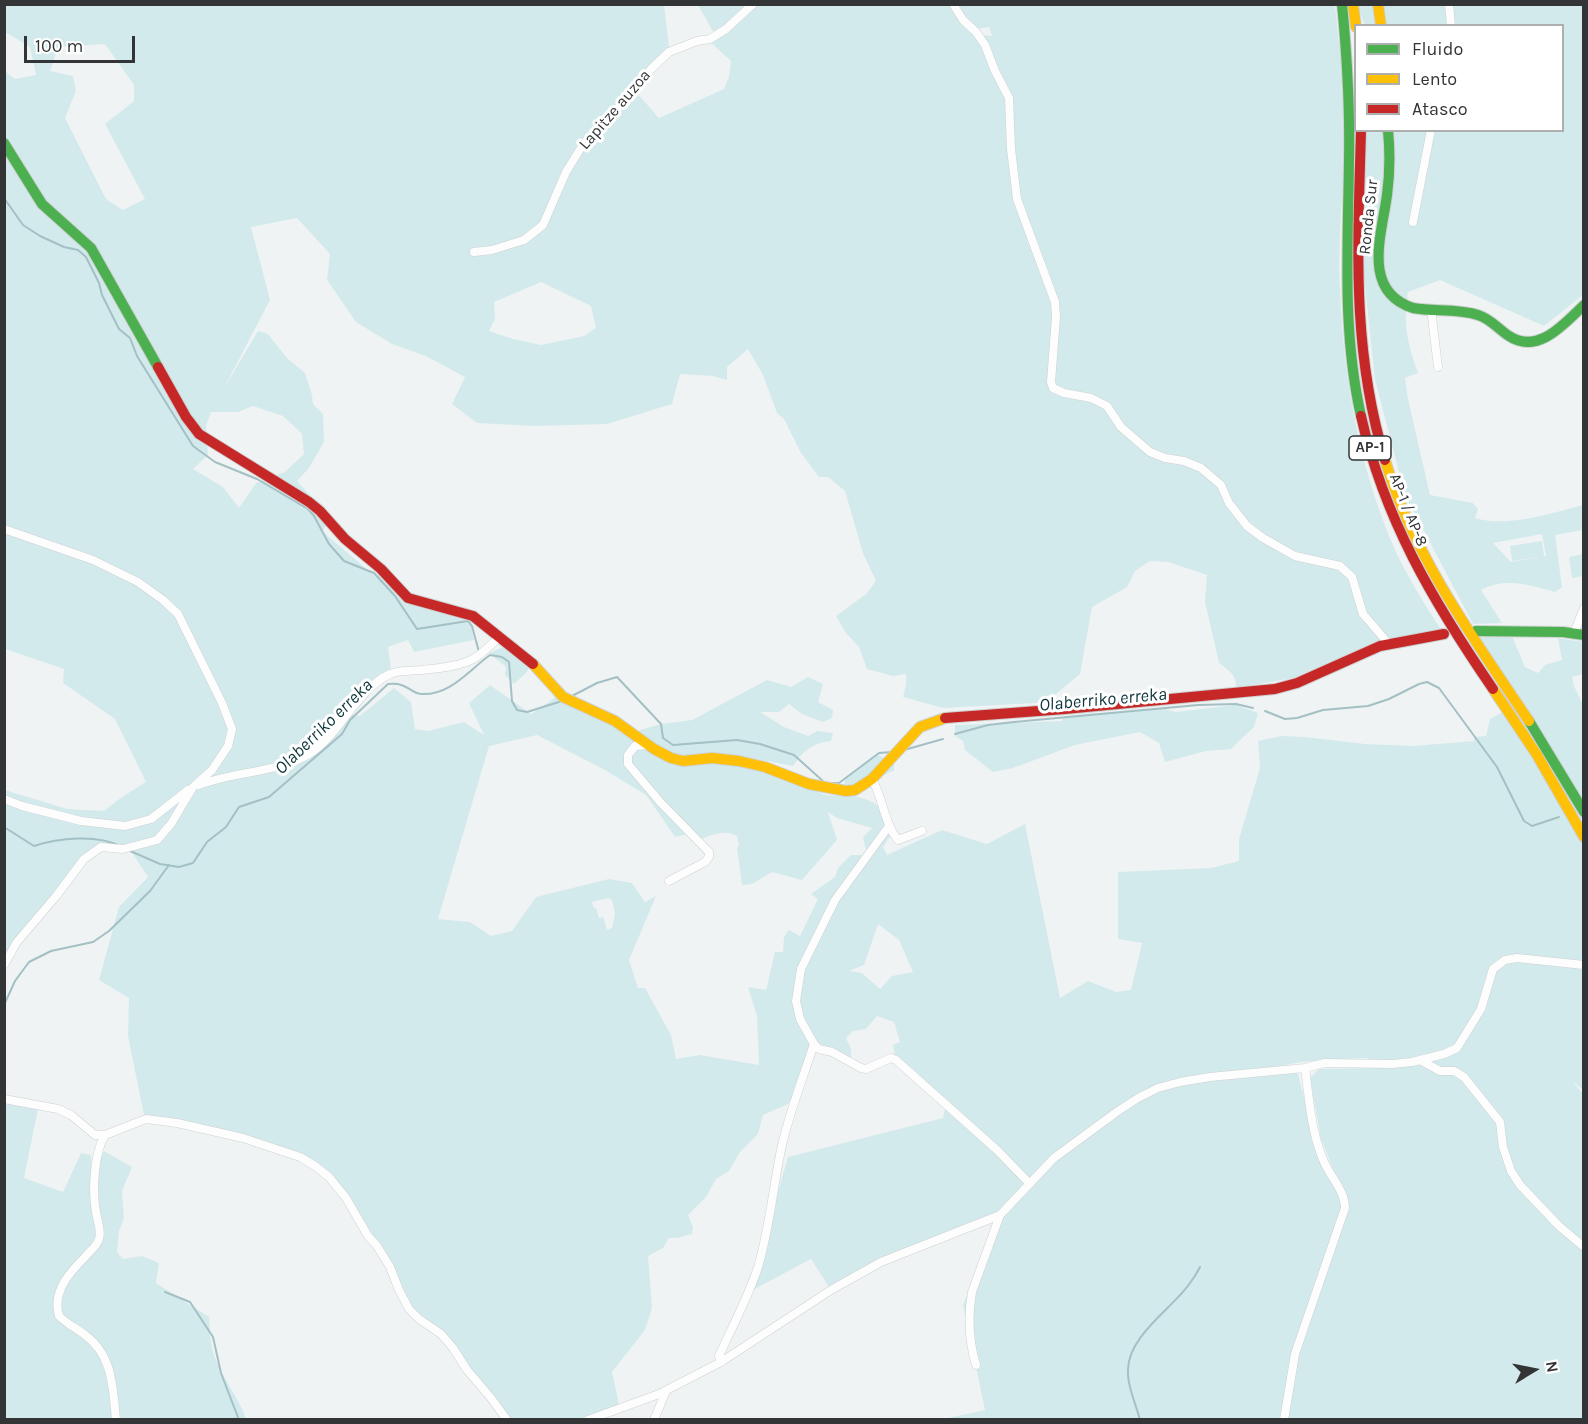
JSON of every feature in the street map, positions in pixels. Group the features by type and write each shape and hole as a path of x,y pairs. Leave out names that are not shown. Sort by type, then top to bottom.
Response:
{"main road":[{"name":"AP-1 / AP-8","path":"1342,4 1349,100 1348,327 1357,392 1374,464 1401,534 1424,581 1449,624 1543,763 1584,837"},
{"path":"1353,4 1356,24"},
{"path":"1378,4 1381,24"},
{"name":"AP-1 / AP-8","path":"1360,132 1359,326 1369,398 1387,468 1404,514 1432,572 1457,614 1543,741 1584,812"},
{"name":"Ronda Sur","path":"1388,132 1388,183 1378,254 1384,286 1398,301 1417,309 1455,310 1478,315 1497,325 1511,338 1521,342 1532,342 1547,337 1584,305"},
{"path":"4,143 13,153 42,204 91,248 186,417 199,434 309,502 345,539 381,569 408,598 473,616 534,665 568,699 615,721 648,745 671,758 683,760 712,758 739,761 765,767 827,789 846,792 855,790 872,779 921,727 948,717 1065,709 1275,689 1297,683 1388,643 1444,634"},
{"path":"1476,632 1534,631 1579,634"}],"street":[{"name":"Lapitze auzoa","path":"474,252 492,250 524,240 543,225 566,172 584,143 651,69 669,52 697,41 710,39 726,29 753,4"},
{"path":"953,4 963,20 976,32 985,45 1009,98 1011,148 1017,199 1033,237 1055,302 1053,388 1064,393 1091,398 1107,406 1121,427 1150,452 1201,468 1221,485 1229,503 1247,526 1263,538 1295,556 1340,566 1352,577 1363,614 1388,643"},
{"path":"1449,4 1451,24"},
{"path":"1413,222 1431,132"},
{"path":"1431,309 1438,367"},
{"path":"4,529 102,564 138,582 178,614 222,703 232,729 228,746 212,770 151,819 125,826 81,821 4,799"},
{"path":"1579,634 1584,608"},
{"path":"4,965 17,942 84,859 101,847 127,848 157,840 171,824 193,787 216,778 286,763 308,755 325,742 360,699 384,677 393,672 444,667 472,660 500,637"},
{"path":"648,745 635,746 627,755 628,764 661,803 709,852 705,862 669,881"},
{"path":"872,779 878,790 889,825 898,840 922,831"},
{"path":"889,825 835,900 801,969 796,1001 800,1019 819,1049 832,1052 861,1068 866,1069 891,1058 896,1060 997,1150 1030,1184"},
{"path":"976,1365 971,1336 970,1302 1000,1215 1054,1158 1118,1111 1158,1088 1180,1082 1305,1068 1325,1063 1392,1064 1444,1054 1457,1048 1481,1009 1493,969 1498,963 1517,958 1584,965"},
{"path":"721,1362 719,1356 749,1292 758,1266 784,1137 814,1044"},
{"path":"1419,1060 1440,1071 1454,1071 1464,1077 1500,1122 1503,1147 1511,1171 1520,1185 1559,1226 1584,1247"},
{"path":"1284,1419 1295,1354 1346,1208 1345,1200 1322,1158 1311,1115 1305,1068"},
{"path":"4,1099 58,1109 71,1115 95,1135 105,1135 146,1119 177,1123 243,1138 300,1157 315,1166 329,1177 346,1198 368,1236 390,1267 409,1309 441,1334 507,1419"},
{"path":"105,1135 100,1144 95,1185 95,1210 100,1237 95,1246 68,1274 56,1305 59,1316 87,1336 100,1350 107,1363 113,1385 116,1419"},
{"path":"588,1419 666,1390 721,1362 831,1290 881,1262 1000,1215"},
{"path":"654,1419 666,1390"}],"shaded area":[{"path":"4,5 664,5 670,55 651,73 636,92 659,118 724,89 729,77 731,61 708,40 715,35 698,5 953,5 980,40 1008,103 1018,181 1012,120 1014,106 983,35 992,36 989,27 976,29 955,5 1335,5 1342,70 1345,136 1339,271 1349,387 1362,451 1380,513 1403,567 1444,634 1377,641 1293,678 1236,688 1233,676 1219,663 1205,602 1207,575 1168,562 1150,561 1135,571 1127,587 1092,607 1080,674 1050,699 1036,703 943,708 903,697 906,674 893,676 867,669 859,647 846,633 836,616 866,594 876,581 863,553 845,491 828,477 819,477 801,453 784,419 777,413 763,375 748,349 727,367 727,380 713,376 680,374 672,404 607,424 535,426 477,423 452,404 465,377 426,356 392,344 356,322 327,280 330,254 297,218 251,227 270,300 223,390 258,331 268,334 287,358 305,373 313,404 323,414 324,442 309,468 297,481 329,516 323,532 375,576 385,571 419,603 473,616 471,624 474,640 414,652 408,640 388,647 391,670 380,675 346,714 360,716 394,688 411,702 415,729 428,731 464,722 484,735 469,703 490,685 531,714 556,697 619,727 635,739 640,730 661,724 692,720 767,680 791,687 808,677 823,684 818,702 833,710 832,718 823,722 802,714 789,704 779,712 760,712 784,727 808,736 817,731 833,733 831,741 809,749 793,766 742,756 744,764 799,783 825,795 844,796 845,778 877,754 894,764 894,771 889,772 855,796 871,801 880,807 892,834 883,847 887,855 942,830 987,844 1025,824 1060,998 1088,981 1116,992 1131,990 1142,943 1118,939 1118,872 1211,868 1239,861 1239,839 1260,768 1258,741 1281,736 1413,746 1474,741 1474,737 1486,736 1490,719 1508,709 1475,634 1510,631 1525,667 1538,673 1545,665 1562,660 1558,638 1583,642 1583,674 1572,677 1584,707 1583,1090 1572,1081 1584,1095 1583,1419 943,1419 985,1410 963,1305 999,1216 881,1262 831,1290 811,1259 749,1292 788,1157 943,1118 946,1104 896,1060 893,1045 900,1042 894,1022 877,1016 866,1029 853,1031 846,1038 851,1049 851,1061 812,1043 794,1096 788,1104 763,1115 758,1134 740,1152 729,1171 716,1179 706,1197 688,1215 693,1227 692,1234 669,1238 663,1248 648,1256 652,1308 645,1330 612,1372 619,1405 580,1419 511,1419 441,1334 419,1319 399,1290 346,1198 315,1166 243,1138 145,1120 128,1036 129,998 99,980 119,907 148,877 129,848 100,846 84,857 5,958 5,790 67,809 104,811 146,782 115,719 63,683 64,669 5,649 5,71 15,79 36,75 30,47 5,32","holes":["105,44 134,85 134,101 105,124 145,199 123,210 106,199 65,118 76,91 73,76 50,71 58,47","541,282 591,306 596,328 584,336 541,345 489,331 495,319 494,302","253,406 283,416 302,434 304,454 285,472 256,483 239,508 223,487 193,469 208,455 206,426 211,412 238,412","537,735 605,770 646,795 675,837 684,835 690,828 699,840 723,833 737,836 742,885 752,884 772,872 802,880 837,840 828,812 837,818 872,828 863,837 867,855 851,855 838,868 835,877 811,894 818,899 800,936 789,930 784,937 783,952 775,952 766,990 748,987 757,1016 759,1065 700,1055 676,1059 671,1035 645,988 638,988 629,960 656,896 645,902 632,883 609,879 536,897 512,931 491,936 470,922 438,919 489,746","608,898 612,900 615,914 612,928 607,930 603,917 599,918 592,902","878,924 899,940 913,972 892,976 880,989 862,973 849,971 864,965","1364,1058 1390,1063 1372,1068 1319,1069 1310,1078 1321,1139 1344,1196 1315,1138 1297,1071 1235,1074 1302,1062"]},
{"path":"1357,5 1583,5 1583,295 1544,326 1440,280 1408,292 1407,333 1418,373 1405,378 1430,495 1473,503 1478,509 1475,518 1488,521 1529,518 1583,505 1583,530 1555,535 1562,587 1555,592 1509,583 1481,590 1502,623 1473,624 1405,495 1375,380 1364,277 1366,132 1564,132 1564,24 1365,24","holes":["1542,534 1546,556 1544,556 1542,541 1510,546 1512,561 1540,557 1511,562 1493,543"]},
{"path":"1583,554 1583,576 1572,578 1569,557"},
{"path":"510,644 533,657 527,672 514,684 505,675 506,667 489,653"},
{"path":"1236,705 1258,713 1254,727 1231,749 1206,751 1165,762 1159,743 1140,732 1075,745 1013,768 993,772 965,750 963,741 955,736 955,725 1062,721 1064,716 1163,708 1175,712"},
{"path":"4,1102 38,1109 24,1178 63,1192 81,1153 91,1155 93,1203 98,1233 90,1248 73,1264 88,1257 101,1235 97,1197 99,1162 104,1151 132,1167 122,1191 124,1218 119,1231 117,1252 123,1259 142,1256 159,1263 156,1283 209,1317 214,1355 246,1419 5,1419"}],"waterway":[{"path":"4,198 23,225 64,247 78,250 86,257 119,329 130,338 137,356 193,446 215,462 257,479 308,509 329,544 344,561 374,573 395,596 417,629 468,621 472,626 479,652"},
{"name":"Olaberriko erreka","path":"128,850 160,864 179,867 193,863 207,842 226,827 239,807 269,797 342,734 350,720 388,684 405,686 422,694 432,693 451,686 490,655 502,657 509,662 512,701 517,710 527,712 562,701"},
{"name":"Olaberriko erreka","path":"572,696 597,683 617,677 661,724 663,738 673,745 737,740 760,744 794,755 824,782"},
{"name":"Olaberriko erreka","path":"1265,711 1285,719 1323,710 1368,706 1427,682 1439,688 1497,767 1524,821 1532,826 1559,817"},
{"name":"Olaberriko erreka","path":"955,734 988,725 1198,705 1236,704 1253,708"},
{"name":"Olaberriko erreka","path":"904,750 943,739"},
{"name":"Olaberriko erreka","path":"830,783 839,783 879,753 892,752"},
{"name":"Olaberriko erreka","path":"4,827 34,846 77,838 111,842 120,846"},
{"path":"4,1005 15,981 29,962 51,951 93,942 109,931 150,891 169,865"},
{"path":"1140,1420 1129,1382 1130,1357 1144,1333 1182,1292 1200,1267"},
{"path":"165,1292 190,1302 213,1337 221,1373 239,1420"}],"traffic: fast":[{"path":"1342,4 1349,121 1347,257 1349,321 1351,353 1361,416"},
{"path":"1388,132 1389,179 1379,243 1379,260 1386,289 1397,300 1413,308 1478,315 1509,336 1530,342 1550,335 1584,305"},
{"path":"4,143 42,204 91,248 158,367"},
{"path":"1476,631 1563,632 1584,635"},
{"path":"1529,721 1584,812"}],"traffic: slow":[{"path":"1353,4 1356,24"},
{"path":"1378,4 1381,24"},
{"path":"1385,460 1412,530 1447,596 1529,721"},
{"path":"533,664 563,697 615,721 654,749 671,758 683,761 712,758 739,761 765,767 809,784 846,791 855,790 872,779 920,727 945,718"},
{"path":"1493,689 1537,755 1584,837"}],"traffic: jam":[{"path":"1361,132 1359,296 1366,377 1385,460"},
{"path":"158,367 186,417 199,434 309,502 345,539 381,569 408,598 473,616 533,664"},
{"path":"1361,416 1371,454 1397,525 1431,592 1493,689"},
{"path":"945,718 1275,689 1297,683 1380,646 1444,634"}]}
